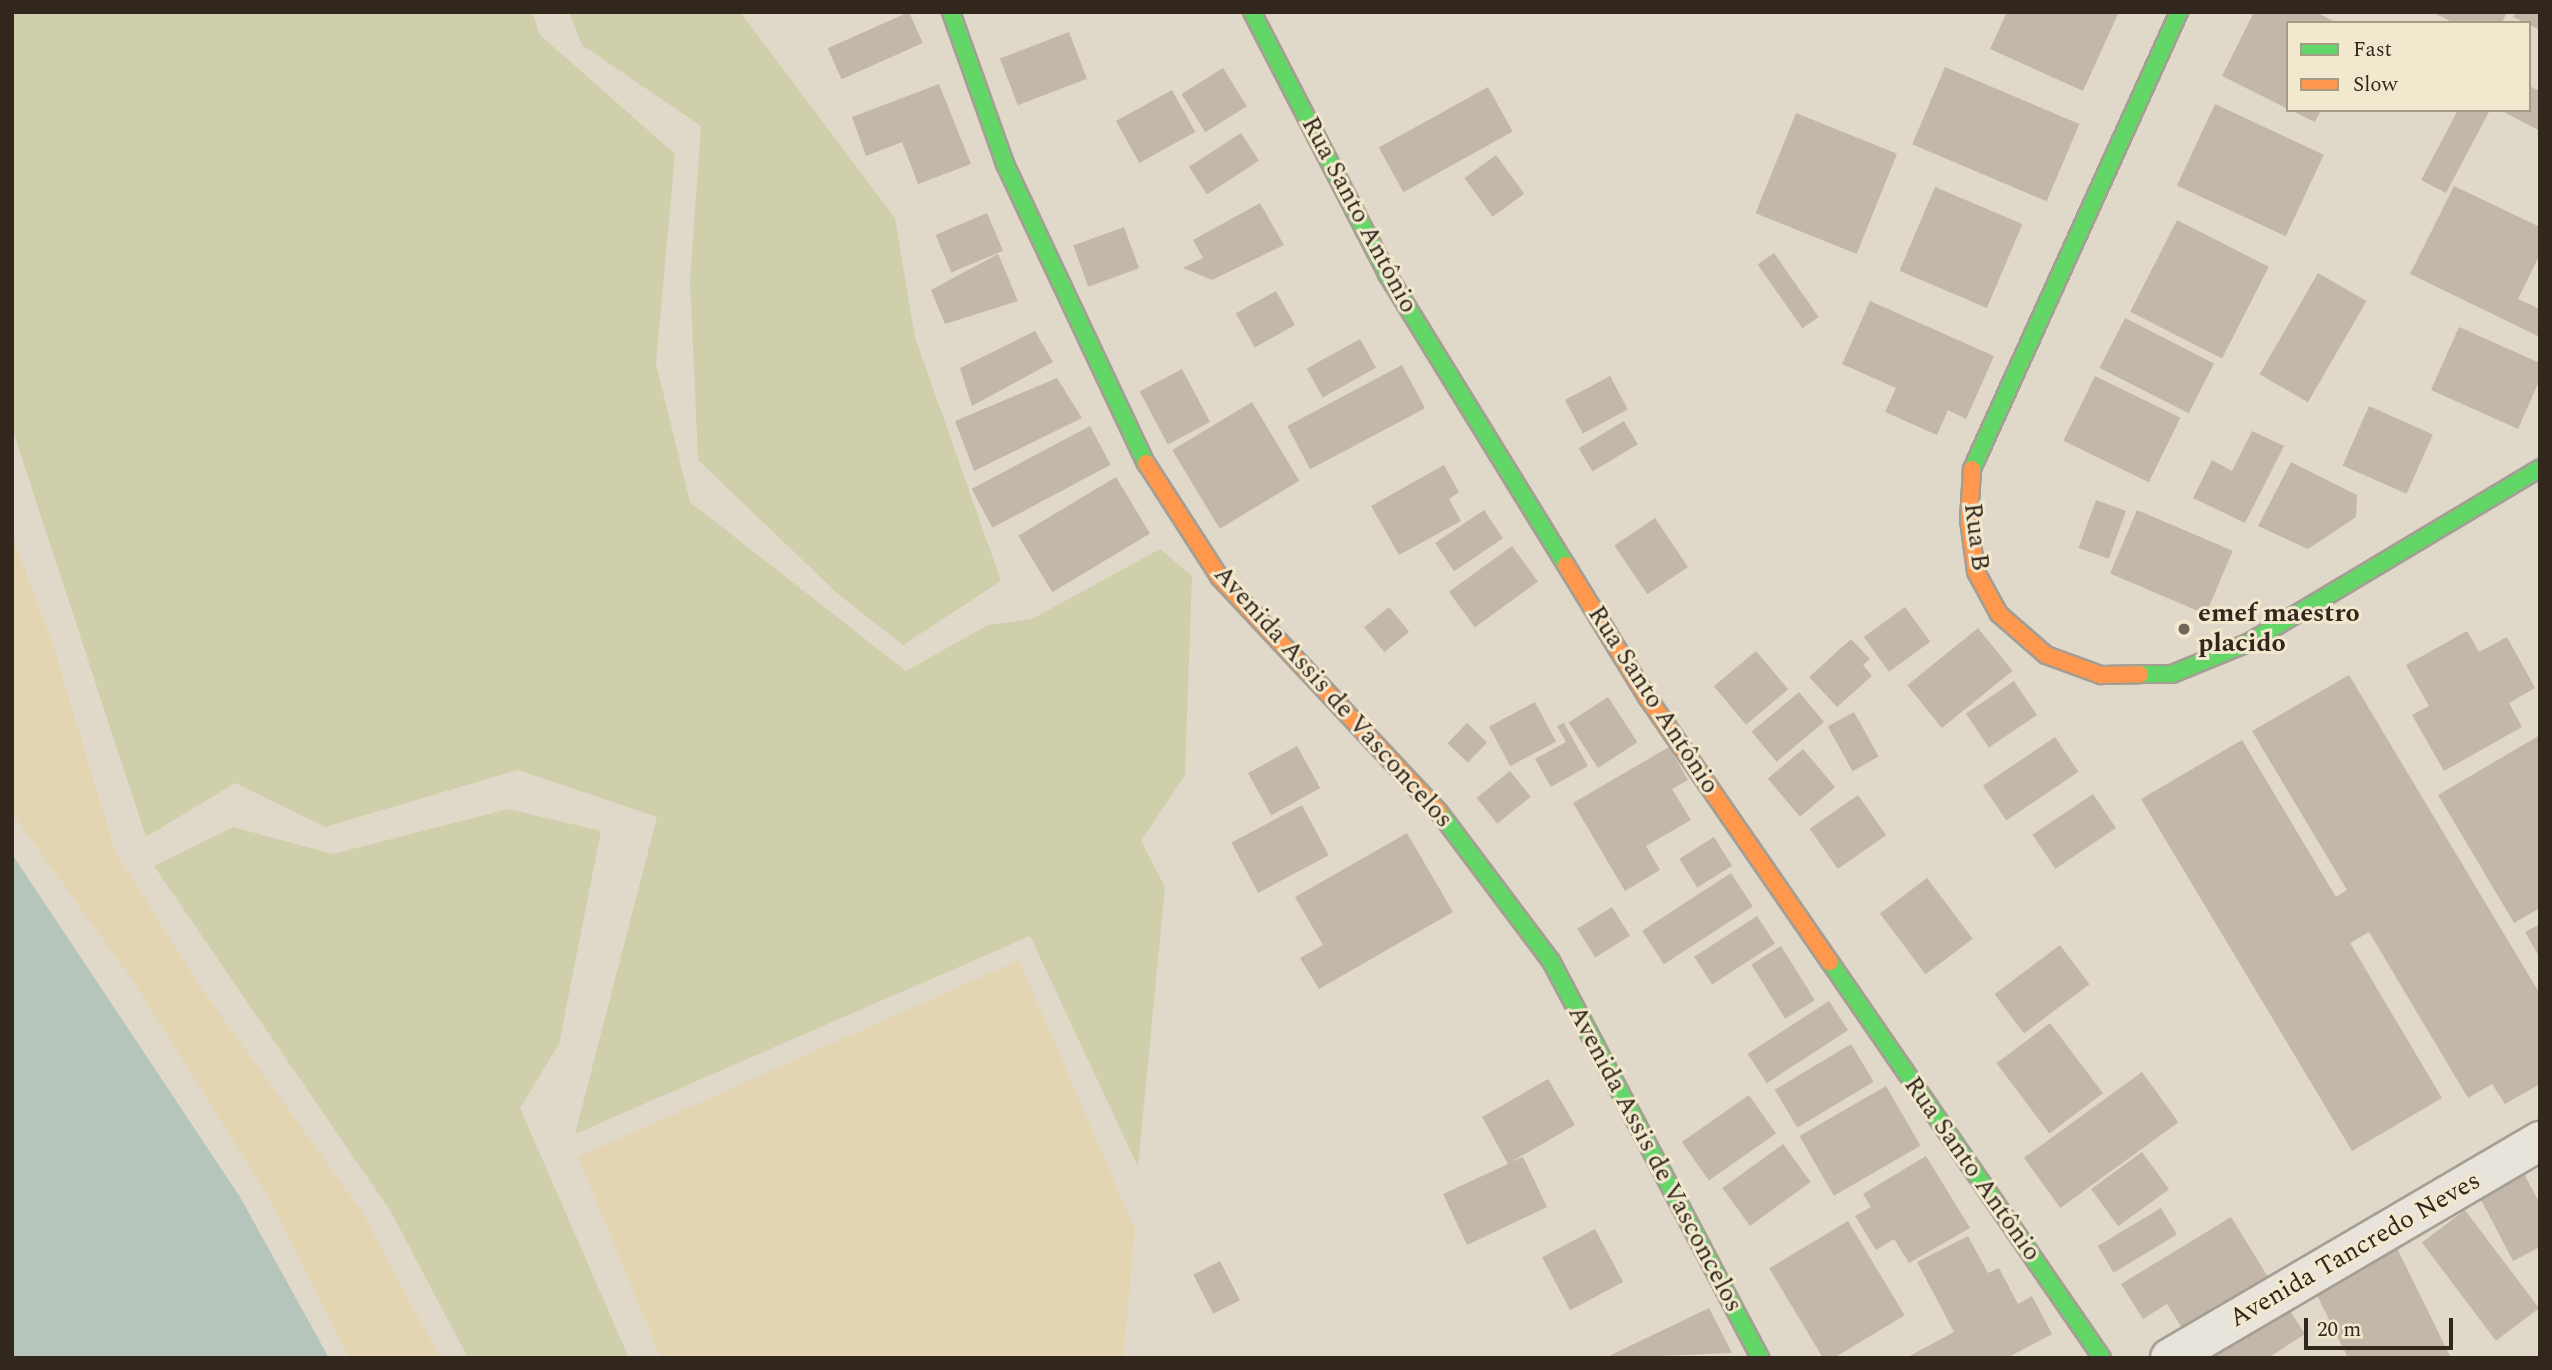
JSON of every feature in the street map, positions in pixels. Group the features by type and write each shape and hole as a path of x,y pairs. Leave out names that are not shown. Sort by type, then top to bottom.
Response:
{"street":[{"name":"Avenida Assis de Vasconcelos","path":"951,12 1004,164 1144,460 1220,578 1431,801 1551,961 1760,1358"},
{"name":"Rua Santo Antônio","path":"1252,12 1387,274 1647,697 2102,1358"},
{"name":"Rua B","path":"2179,12 1971,471 1976,572 1999,614 2046,655 2101,675 2172,674 2248,643 2540,468"},
{"name":"Avenida Tancredo Neves","path":"2170,1358 2540,1141"}],"green space":[{"path":"12,12 532,12 540,35 675,154 656,364 690,502 906,671 988,625 1032,619 1160,549 1192,576 1185,775 1141,841 1165,887 1138,1167 1030,936 575,1134 657,817 518,770 325,827 235,783 146,837 12,428"},
{"path":"569,12 740,12 895,218 915,337 1001,581 903,645 839,595 698,460 690,280 701,126 582,45"},
{"path":"508,809 601,831 559,1044 520,1108 629,1358 468,1358 391,1212 154,866 233,827 333,854"}],"sand":[{"path":"12,535 53,645 115,851 199,985 362,1212 440,1358 349,1358 268,1196 136,985 12,813"},
{"path":"1019,960 1135,1230 1123,1358 661,1358 578,1157"}],"shaded area":[{"path":"12,854 240,1197 329,1358 12,1358"}],"building":[{"path":"909,12 923,43 842,79 828,48"},
{"path":"2007,12 2119,12 2083,91 1990,49"},
{"path":"2254,12 2316,12 2333,21 2286,21 2286,108 2222,76"},
{"path":"2432,12 2507,12 2503,21 2450,21"},
{"path":"2515,12 2540,12 2540,30 2531,26 2531,21 2521,21 2513,17"},
{"path":"1069,32 1087,79 1018,105 1000,59"},
{"path":"1945,67 2079,124 2047,201 1912,144"},
{"path":"1223,68 1247,106 1205,132 1181,94"},
{"path":"939,84 971,164 918,184 902,142 866,156 852,117"},
{"path":"1488,87 1513,132 1403,192 1379,148"},
{"path":"2531,87 2540,91 2540,131 2504,112 2531,112"},
{"path":"1172,90 1195,132 1139,163 1116,121"},
{"path":"2215,104 2324,155 2286,236 2177,186"},
{"path":"2294,112 2320,112 2315,122"},
{"path":"2457,112 2489,112 2446,193 2421,180"},
{"path":"1796,113 1897,154 1857,254 1756,213"},
{"path":"1241,133 1259,161 1207,194 1189,167"},
{"path":"1496,155 1524,194 1493,217 1464,178"},
{"path":"2454,186 2540,227 2540,254 2518,299 2540,309 2540,337 2410,274"},
{"path":"1935,187 2022,224 1987,308 1899,271"},
{"path":"1260,203 1284,245 1212,280 1183,268 1203,258 1193,240"},
{"path":"987,213 1003,251 951,273 935,235"},
{"path":"2177,220 2269,267 2222,359 2130,312"},
{"path":"1124,227 1139,268 1088,287 1073,245"},
{"path":"1774,253 1819,317 1802,328 1758,264"},
{"path":"998,254 1018,301 945,324 931,290"},
{"path":"2318,273 2366,301 2308,402 2260,374"},
{"path":"1276,291 1295,325 1255,347 1236,313"},
{"path":"1870,301 1994,356 1966,419 1948,410 1937,435 1885,412 1896,388 1842,364"},
{"path":"2125,318 2214,363 2189,413 2100,368"},
{"path":"2459,327 2540,363 2540,379 2518,429 2431,390"},
{"path":"1035,331 1053,362 972,406 960,368"},
{"path":"1360,339 1376,368 1323,397 1307,369"},
{"path":"1402,365 1425,408 1310,469 1287,426"},
{"path":"1182,369 1210,422 1168,445 1140,392"},
{"path":"1610,376 1628,410 1583,433 1565,400"},
{"path":"2095,376 2180,418 2149,482 2063,441"},
{"path":"1057,378 1082,418 974,471 955,421"},
{"path":"1252,402 1299,481 1220,529 1172,450"},
{"path":"2369,406 2433,434 2407,494 2343,465"},
{"path":"1624,421 1638,444 1592,471 1579,448"},
{"path":"1090,426 1111,465 992,528 972,489"},
{"path":"2252,431 2284,446 2245,523 2193,498 2212,460 2232,471"},
{"path":"2291,462 2357,495 2356,517 2308,549 2258,526"},
{"path":"1444,465 1459,492 1449,499 1461,521 1399,555 1371,506"},
{"path":"1116,477 1150,534 1052,592 1018,536"},
{"path":"2096,500 2126,511 2109,559 2079,548"},
{"path":"1484,510 1503,538 1454,571 1435,543"},
{"path":"2137,510 2233,551 2206,614 2110,574"},
{"path":"1655,518 1688,567 1647,594 1614,545"},
{"path":"1512,546 1538,582 1475,627 1449,592"},
{"path":"1389,607 1409,632 1384,652 1364,627"},
{"path":"1905,607 1930,642 1889,672 1864,637"},
{"path":"1978,628 2013,671 1942,728 1907,685"},
{"path":"2467,631 2479,652 2507,637 2535,688 2509,703 2522,727 2444,771 2412,715 2429,706 2406,665"},
{"path":"1851,639 1870,659 1863,665 1872,676 1837,707 1809,677"},
{"path":"1756,651 1788,689 1746,725 1714,686"},
{"path":"2349,675 2540,994 2540,1084 2505,1104 2492,1084 2468,1098 2369,932 2350,943 2442,1098 2352,1151 2141,799 2242,740 2336,897 2347,890 2252,731"},
{"path":"2014,681 2037,715 1989,747 1966,713"},
{"path":"1799,692 1824,722 1777,762 1752,732"},
{"path":"1608,697 1637,742 1598,768 1569,723"},
{"path":"1535,702 1556,742 1510,766 1489,726"},
{"path":"1854,712 1879,757 1852,771 1828,727"},
{"path":"1467,723 1487,742 1468,763 1448,743"},
{"path":"1564,723 1588,766 1551,787 1535,759 1566,742 1557,726"},
{"path":"2540,735 2540,908 2514,923 2438,795"},
{"path":"2055,737 2078,772 2006,820 1983,786"},
{"path":"1297,746 1320,788 1271,815 1248,773"},
{"path":"1669,747 1688,780 1672,789 1691,820 1646,846 1660,870 1625,891 1573,803"},
{"path":"1803,749 1835,787 1800,817 1768,779"},
{"path":"1510,771 1531,797 1497,824 1477,798"},
{"path":"2093,794 2116,828 2055,869 2032,835"},
{"path":"1858,795 1886,835 1838,869 1810,829"},
{"path":"1302,805 1329,855 1258,893 1231,843"},
{"path":"1407,833 1453,912 1319,989 1300,958 1323,945 1295,897"},
{"path":"1714,837 1732,866 1697,888 1679,859"},
{"path":"1731,873 1753,907 1664,964 1642,931"},
{"path":"1927,878 1973,939 1926,974 1880,914"},
{"path":"1612,907 1630,936 1595,958 1577,929"},
{"path":"1757,916 1775,944 1712,985 1694,957"},
{"path":"2540,924 2540,958 2525,932"},
{"path":"2060,945 2089,984 2024,1033 1995,994"},
{"path":"1781,946 1815,1000 1785,1019 1751,965"},
{"path":"1829,1001 1848,1030 1767,1083 1748,1054"},
{"path":"2050,1023 2103,1093 2049,1134 1996,1063"},
{"path":"1851,1044 1874,1082 1797,1128 1775,1090"},
{"path":"2142,1072 2178,1122 2060,1208 2024,1158"},
{"path":"1548,1079 1575,1125 1511,1162 1523,1157 1547,1207 1467,1245 1443,1194 1508,1164 1482,1117"},
{"path":"1886,1086 1920,1146 1834,1196 1799,1136"},
{"path":"1749,1095 1776,1134 1709,1181 1682,1142"},
{"path":"1783,1144 1811,1182 1750,1226 1722,1188"},
{"path":"2142,1152 2169,1189 2118,1226 2091,1189"},
{"path":"1926,1156 1970,1228 1909,1263 1894,1239 1876,1250 1855,1216 1871,1207 1863,1194"},
{"path":"2522,1170 2540,1204 2540,1247 2513,1261 2478,1194"},
{"path":"2161,1208 2177,1235 2114,1273 2098,1246"},
{"path":"2465,1210 2539,1308 2496,1341 2422,1242"},
{"path":"2231,1217 2273,1285 2187,1336 2167,1304 2143,1319 2121,1284"},
{"path":"1848,1221 1905,1315 1834,1358 1823,1358 1769,1268"},
{"path":"1595,1229 1623,1282 1570,1310 1542,1257"},
{"path":"1968,1236 1988,1273 1999,1268 2018,1304 2032,1296 2052,1334 2007,1358 1906,1358 1954,1332 1917,1262"},
{"path":"2395,1244 2451,1358 2348,1358 2312,1285"},
{"path":"1220,1261 1240,1300 1213,1314 1193,1275"},
{"path":"2286,1305 2305,1334 2268,1358 2207,1358"},
{"path":"1709,1308 1732,1353 1613,1358 1611,1355"}],"traffic: fast":[{"path":"951,12 1005,164 1146,463"},
{"path":"1252,12 1387,274 1566,565"},
{"path":"1972,469 2179,12"},
{"path":"2140,674 2172,674 2248,643 2540,468"},
{"path":"1439,812 1551,961 1760,1358"},
{"path":"1830,962 2102,1358"}],"traffic: slow":[{"path":"1146,463 1220,578 1439,812"},
{"path":"1972,469 1969,520 1976,572 1999,614 2046,655 2101,675 2140,674"},
{"path":"1566,565 1647,697 1830,962"}],"place":[{"name":"emef maestro placido","path":"2184,629"}]}
